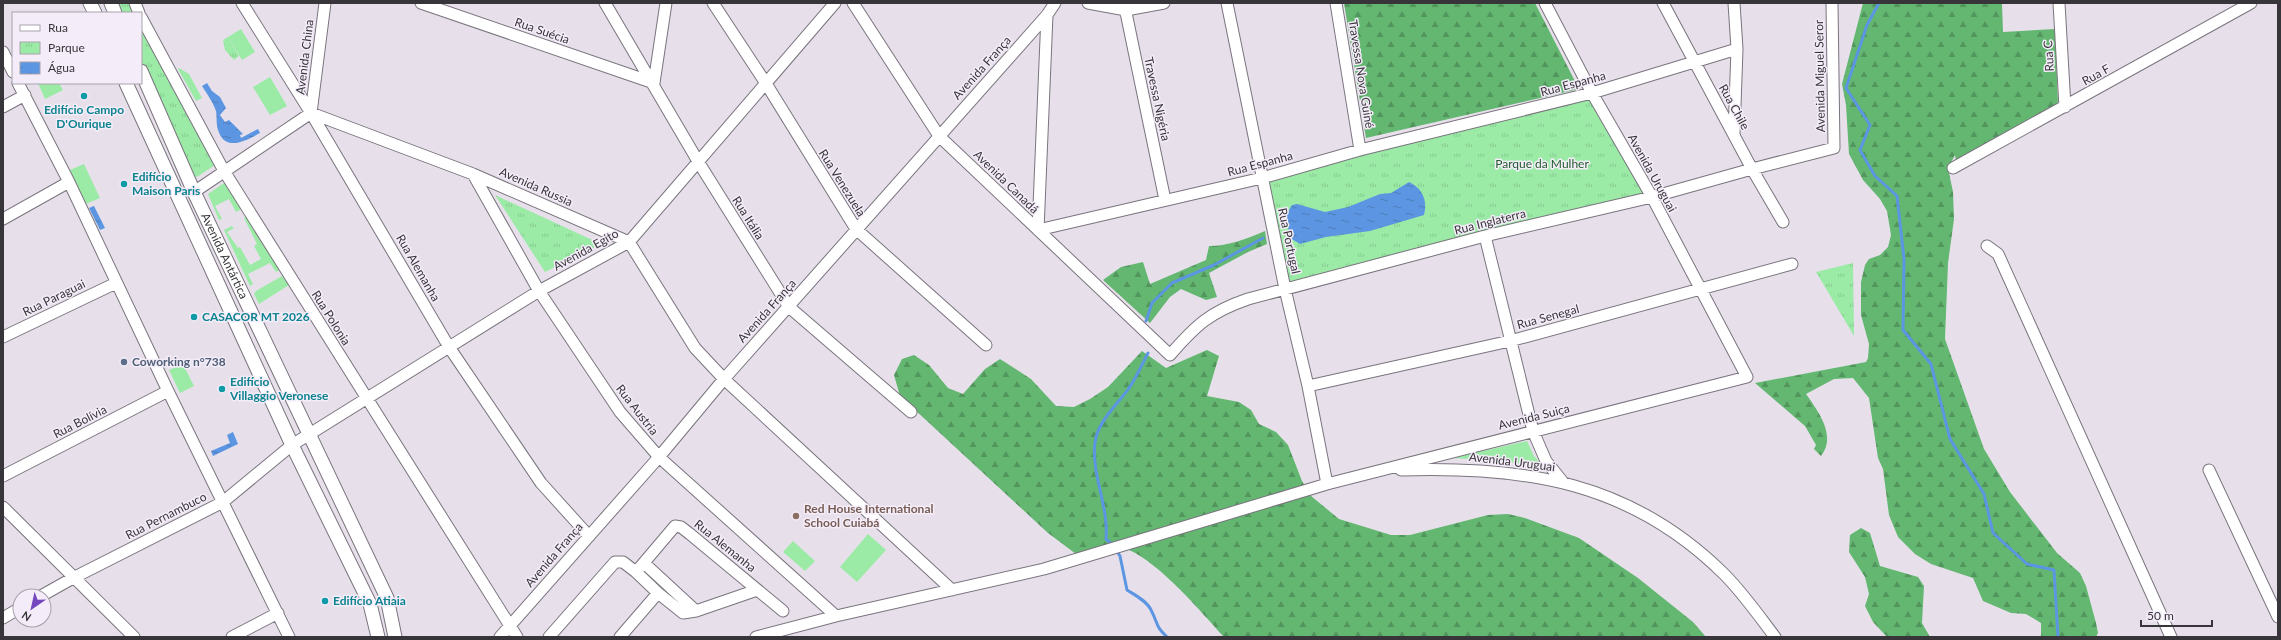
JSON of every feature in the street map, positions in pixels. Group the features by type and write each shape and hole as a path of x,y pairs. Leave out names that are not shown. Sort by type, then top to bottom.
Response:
{"main road":[{"path":"90,3 94,12"},
{"name":"Avenida Antártica","path":"142,73 194,192 387,598 395,637"},
{"name":"Avenida Antártica","path":"126,84 292,445 370,604 378,637"},
{"path":"209,263 225,257"}],"street":[{"name":"Rua Alemanha","path":"242,3 311,113 449,347 541,483 588,535"},
{"name":"Avenida China","path":"311,113 325,3"},
{"name":"Rua Suécia","path":"421,3 654,84"},
{"name":"Rua Itália","path":"605,3 654,84 699,163 789,307 911,412"},
{"path":"654,84 666,3"},
{"name":"Rua Venezuela","path":"712,3 765,82 856,229 986,345"},
{"name":"Avenida Egito","path":"309,436 367,398 539,291 629,242 699,163 765,82 835,3"},
{"name":"Avenida Canadá","path":"854,3 939,136 1170,355"},
{"name":"Avenida França","path":"500,637 658,457 724,379 1047,15 1054,3"},
{"path":"1088,3 1125,6 1164,3"},
{"name":"Rua Portugal","path":"1227,3 1285,289 1308,386 1327,484"},
{"name":"Travessa Nova Guiné","path":"1336,3 1360,150"},
{"name":"Avenida Uruguai","path":"1545,3 1592,93 1652,197 1747,377"},
{"name":"Rua Chile","path":"1663,3 1752,169 1783,222"},
{"path":"1734,3 1736,49 1734,134"},
{"name":"Avenida Miguel Seror","path":"1832,3 1834,148"},
{"name":"Rua C","path":"2059,3 2064,107"},
{"name":"Rua F","path":"1953,168 2252,3"},
{"name":"Travessa Nigéria","path":"1125,6 1165,200"},
{"path":"1038,230 1047,15"},
{"name":"Rua Polonia","path":"142,19 224,171 511,626"},
{"name":"Rua Espanha","path":"1038,230 1262,178 1360,150 1592,93 1736,49"},
{"path":"3,52 12,70"},
{"path":"19,84 69,182 168,391 289,637"},
{"path":"3,107 25,95"},
{"path":"194,192 311,113"},
{"name":"Avenida Russia","path":"311,113 473,174 629,242"},
{"name":"Rua Inglaterra","path":"1170,355 1202,321 1224,307 1285,289 1485,236 1652,197 1834,148"},
{"name":"Rua Austria","path":"473,174 539,291 620,412 658,457 836,616"},
{"path":"3,219 69,182"},
{"path":"1485,236 1533,431 1546,461 1562,481"},
{"path":"629,242 695,348 724,379 800,447 952,590"},
{"path":"1987,246 1998,254 2171,637"},
{"name":"Rua Senegal","path":"1308,386 1510,341 1792,264"},
{"name":"Rua Paraguai","path":"3,337 116,283"},
{"name":"Avenida Suiça","path":"756,637 836,616 1044,569 1327,484 1747,377"},
{"name":"Rua Bolívia","path":"3,476 168,391"},
{"name":"Rua Pernambuco","path":"52,590 223,502 292,445 309,436"},
{"name":"Avenida Uruguai","path":"1380,470 1449,468 1519,473 1562,481 1625,504 1679,535 1725,575 1776,637"},
{"path":"2209,470 2278,616"},
{"path":"3,507 134,637"},
{"name":"Rua Alemanha","path":"636,572 675,526 681,527 783,611"},
{"name":"Rua Alemanha","path":"550,637 615,562 623,562 658,593 683,612 696,611 757,590"},
{"path":"644,563 696,611"},
{"path":"620,637 658,593"},
{"path":"3,618 12,613"},
{"path":"232,637 278,613"},
{"path":"511,626 517,637"}],"green space":[{"path":"114,3 132,3 136,12 118,12"},
{"path":"1344,3 1535,3 1579,89 1366,138"},
{"path":"1863,3 2002,3 2003,32 2055,29 2058,103 1956,161 1955,155 1948,168 1953,192 1954,219 1948,263 1945,339 1984,449 2010,492 2057,553 2080,573 2086,586 2096,623 2098,633 2096,637 2041,637 2041,623 2026,614 2011,613 1983,601 1973,578 1931,564 1915,554 1898,537 1889,515 1883,469 1878,458 1869,398 1853,378 1834,379 1806,394 1816,408 1824,424 1826,432 1827,440 1821,456 1814,449 1816,445 1805,426 1755,383 1866,362 1868,358 1869,344 1861,315 1861,282 1865,265 1869,259 1880,255 1888,247 1891,235 1887,211 1880,199 1863,180 1849,154 1846,105 1842,84"},
{"path":"142,23 215,165 197,177 191,173 142,67"},
{"path":"241,29 255,52 242,60 228,37"},
{"path":"228,37 239,56 234,60 225,50 223,40"},
{"path":"179,68 189,74 202,98 196,101 178,69"},
{"path":"270,77 287,106 270,115 253,87"},
{"path":"38,84 60,84 63,90 45,99"},
{"name":"Parque da Mulher","path":"1591,96 1646,194 1288,284 1268,179"},
{"path":"84,164 100,198 86,204 70,170"},
{"path":"226,183 242,209 236,212 229,199 215,206 222,219 219,220 208,194"},
{"path":"495,195 601,244 545,272"},
{"path":"248,215 280,270 276,272 270,263 248,274 253,284 250,286 224,230 232,226 234,228 227,232 238,248 240,247 250,265 261,259 254,246 257,244 244,218"},
{"path":"1265,231 1267,244 1248,252 1209,273 1217,297 1206,300 1181,289 1170,297 1150,323 1103,280 1121,267 1143,262 1150,284 1206,260 1209,246 1230,243"},
{"path":"1853,263 1854,336 1816,272"},
{"path":"282,276 289,285 259,304 254,294 256,291"},
{"path":"1207,350 1219,356 1207,396 1239,402 1251,410 1259,424 1276,432 1288,445 1302,481 1311,496 1339,519 1391,535 1410,535 1488,515 1508,514 1525,518 1579,538 1638,578 1693,622 1706,637 1224,637 1174,583 1143,558 1129,550 1115,546 1080,557 1048,533 900,396 894,375 902,359 914,355 929,365 948,388 963,394 985,369 1000,359 1031,379 1056,406 1074,407 1090,399 1108,387 1142,351 1166,368"},
{"path":"183,364 194,386 180,393 169,370"},
{"path":"1527,441 1534,456 1544,467 1492,460 1451,458"},
{"path":"1861,528 1870,533 1880,566 1918,577 1924,586 1922,623 1930,637 1887,637 1873,622 1865,606 1869,594 1865,577 1849,552 1850,535"},
{"path":"868,534 886,550 857,582 840,567"},
{"path":"793,541 815,561 805,571 783,552"}],"water":[{"path":"207,83 212,91 220,97 226,108 220,115 225,122 229,120 243,134 240,135 241,138 258,129 260,133 237,143 231,143 221,137 217,128 215,108 202,86"},
{"path":"1409,182 1421,191 1423,195 1425,204 1424,215 1370,231 1326,237 1300,244 1290,238 1286,215 1292,205 1297,204 1325,212 1348,207 1380,194 1391,193"},
{"path":"94,206 105,228 100,230 89,208"},
{"path":"233,432 238,444 213,456 211,451 230,443 227,435"}],"waterway":[{"path":"1879,3 1867,25 1846,88 1870,125 1860,150 1875,176 1897,196 1904,259 1903,330 1931,364 1950,439 1984,494 1993,533 2027,564 2054,570 2058,637"},
{"path":"1146,321 1152,303 1172,283 1214,265 1263,238"},
{"path":"1113,545 1106,539 1105,515 1095,466 1095,442 1104,420 1132,384 1148,353"},
{"path":"1116,550 1120,556 1127,590 1147,604 1159,627 1167,637"}],"place":[{"name":"Edifício Campo D'Ourique","path":"84,96"},
{"name":"Edifício Maison Paris","path":"124,184"},
{"name":"CASACOR MT 2026","path":"194,317"},
{"name":"Coworking n°738","path":"124,362"},
{"name":"Edifício Villaggio Veronese","path":"222,389"},
{"name":"Red House International School Cuiabá","path":"796,516"},
{"name":"Edifício Atiaia","path":"325,601"}]}
